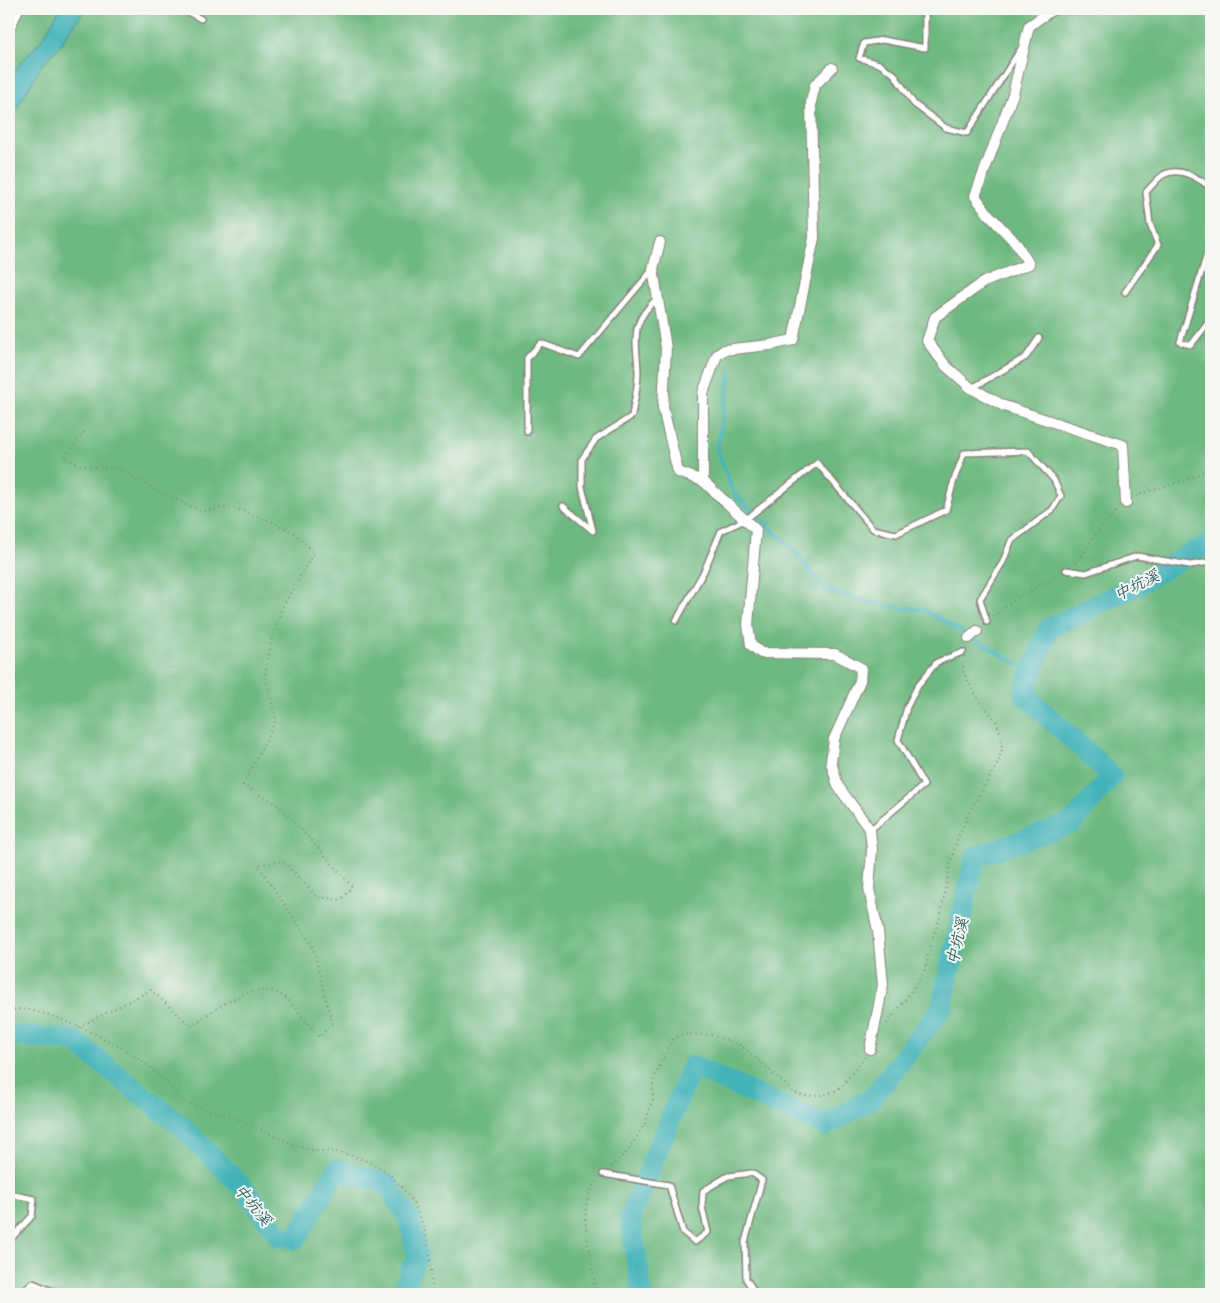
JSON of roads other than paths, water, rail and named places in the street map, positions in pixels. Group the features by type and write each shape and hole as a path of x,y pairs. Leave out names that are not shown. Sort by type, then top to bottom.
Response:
{"street":[{"path":"9,29 18,9"},
{"path":"1053,9 1029,26 1013,94 975,196 989,215 1016,243 1029,264 984,282 935,317 927,341 946,366 971,388 1004,406 1123,445 1126,502"},
{"path":"703,481 703,393 717,355 724,350 770,345 793,340 814,238 811,102 815,86 832,68"},
{"path":"660,242 653,269 666,348 663,408 678,472 703,481 756,530 748,625 751,645 761,653 835,654 861,668 860,681 834,739 831,762 838,786 870,830 872,849 869,889 878,932 883,986 870,1049"}],"lane":[{"path":"182,9 201,19"},
{"path":"925,9 925,48 883,40 864,43 859,58 879,64 894,74 914,104 946,128 967,133 1026,41"},
{"path":"1125,292 1158,245 1150,224 1146,192 1164,175 1176,172 1191,175 1211,188"},
{"path":"1211,249 1180,342 1191,345 1211,319"},
{"path":"528,432 527,358 541,343 579,357 653,269"},
{"path":"563,506 593,531 582,487 582,459 596,439 632,416 638,375 635,331 644,310 658,297"},
{"path":"971,388 1026,357 1039,338"},
{"path":"676,621 704,571 721,531 746,519 817,463 873,529 896,534 946,510 964,453 1028,451 1054,480 1062,496 1052,510 1011,541 1003,562 980,598 987,622"},
{"path":"1066,570 1086,573 1138,556 1190,565 1211,562"},
{"path":"870,830 924,785 898,740 907,707 918,685 937,662 963,652"},
{"path":"604,1175 670,1185 683,1232 695,1242 708,1232 702,1207 703,1191 728,1176 752,1173 762,1180 745,1242 746,1279 756,1294"},
{"path":"9,1194 34,1199 32,1216 9,1241"},
{"path":"20,1294 33,1283 59,1294"}],"water":[{"path":"60,9 85,9 61,44 42,65 9,121 9,84 17,67 42,39"}],"waterway":[{"path":"731,371 717,449 734,494 790,546 825,590 882,605 924,610 1032,672"},
{"name":"中坑溪","path":"642,1294 630,1217 692,1066 825,1126 872,1098 941,1009 975,857 1072,823 1112,776 1024,694 1048,629 1139,584 1196,550 1211,545"},
{"name":"中坑溪","path":"9,1035 73,1040 180,1125 248,1193 279,1236 295,1239 338,1169 387,1184 410,1221 417,1256 401,1294"}]}
